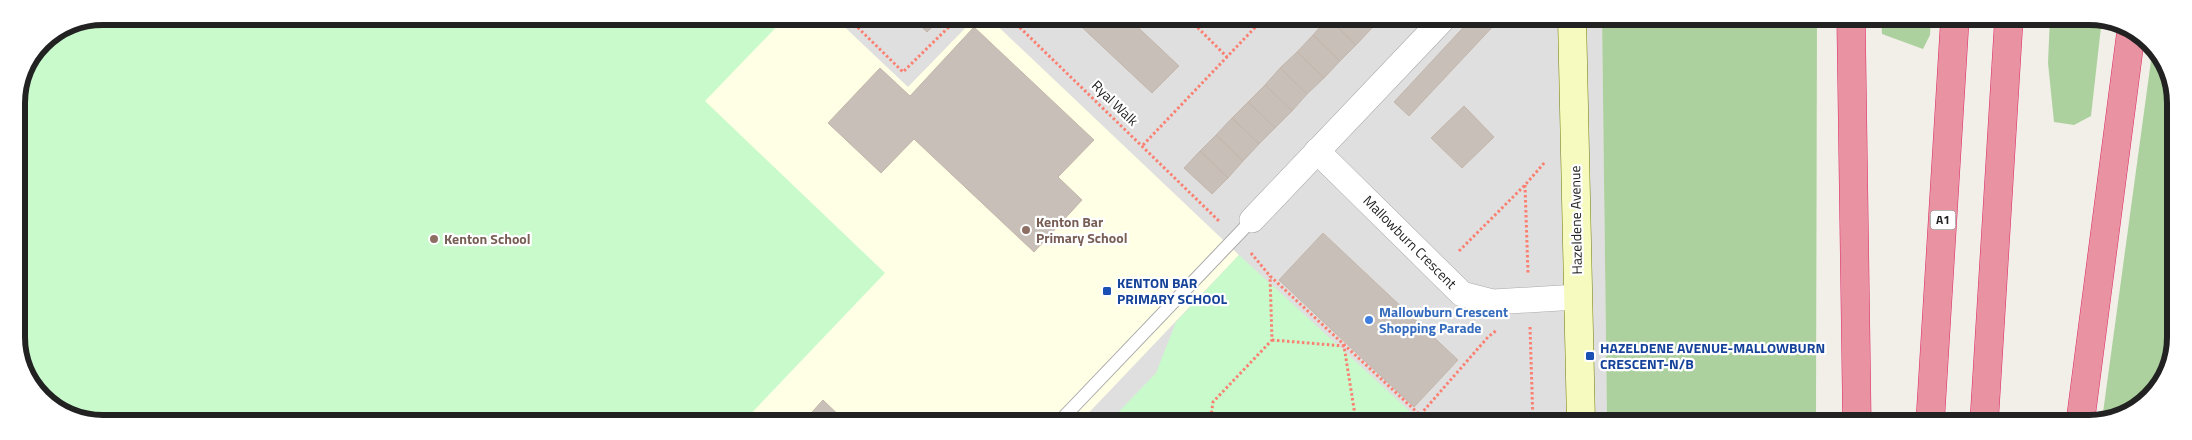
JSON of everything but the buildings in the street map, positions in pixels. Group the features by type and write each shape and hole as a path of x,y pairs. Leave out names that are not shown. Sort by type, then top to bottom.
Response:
{"highway":[{"path":"1851,25 1857,415"},
{"name":"A1","path":"1931,415 1955,25"},
{"path":"1985,415 2009,25"},
{"path":"2081,415 2130,37"}],"street":[{"path":"1244,228 1437,25"},
{"name":"Hazeldene Avenue","path":"1572,25 1581,415"},
{"name":"Mallowburn Crescent","path":"1317,151 1462,294 1493,302 1577,297"}],"lane":[{"path":"1066,415 1244,228"}],"path":[{"path":"856,25 903,72 951,25"},
{"name":"Ryal Walk","path":"1017,25 1205,207 1244,228 1270,276 1420,415"},
{"path":"1195,25 1227,57"},
{"path":"1143,145 1257,25"},
{"path":"1439,271 1525,185 1546,160"},
{"path":"1211,415 1213,402 1272,340 1270,276"},
{"path":"1272,340 1344,346 1355,415 1420,415 1488,337 1503,326"}],"shaded area":[{"name":"Kenton School","path":"103,25 842,25 908,87 968,25 996,25 1239,255 1087,415 93,414 69,407 48,392 33,371 26,352 26,88 38,60 60,38 88,26"},
{"path":"785,25 1602,25 1607,415 743,415"}],"green space":[{"name":"Kenton School","path":"778,25 705,101 885,273 750,415 103,415 83,412 60,402 48,392 33,371 26,352 26,88 38,60 48,48 60,38 88,26"},
{"path":"1602,25 1817,25 1816,415 1607,415"},
{"path":"1881,25 1931,25 1930,35 1923,49 1882,34"},
{"path":"2050,25 2101,26 2091,116 2074,125 2054,122 2048,63"},
{"path":"2152,57 2161,73 2166,88 2167,103 2166,347 2163,362 2157,376 2140,396 2119,409 2103,414"},
{"path":"1239,255 1414,415 1116,415 1156,373 1176,322"}],"place":[{"name":"Kenton Bar Primary School","path":"1026,230"},
{"name":"Kenton School","path":"434,239"},
{"name":"KENTON BAR PRIMARY SCHOOL","path":"1107,291"},
{"name":"Mallowburn Crescent Shopping Parade","path":"1369,320"},
{"name":"HAZELDENE AVENUE-MALLOWBURN CRESCENT-N/B","path":"1590,356"}]}
